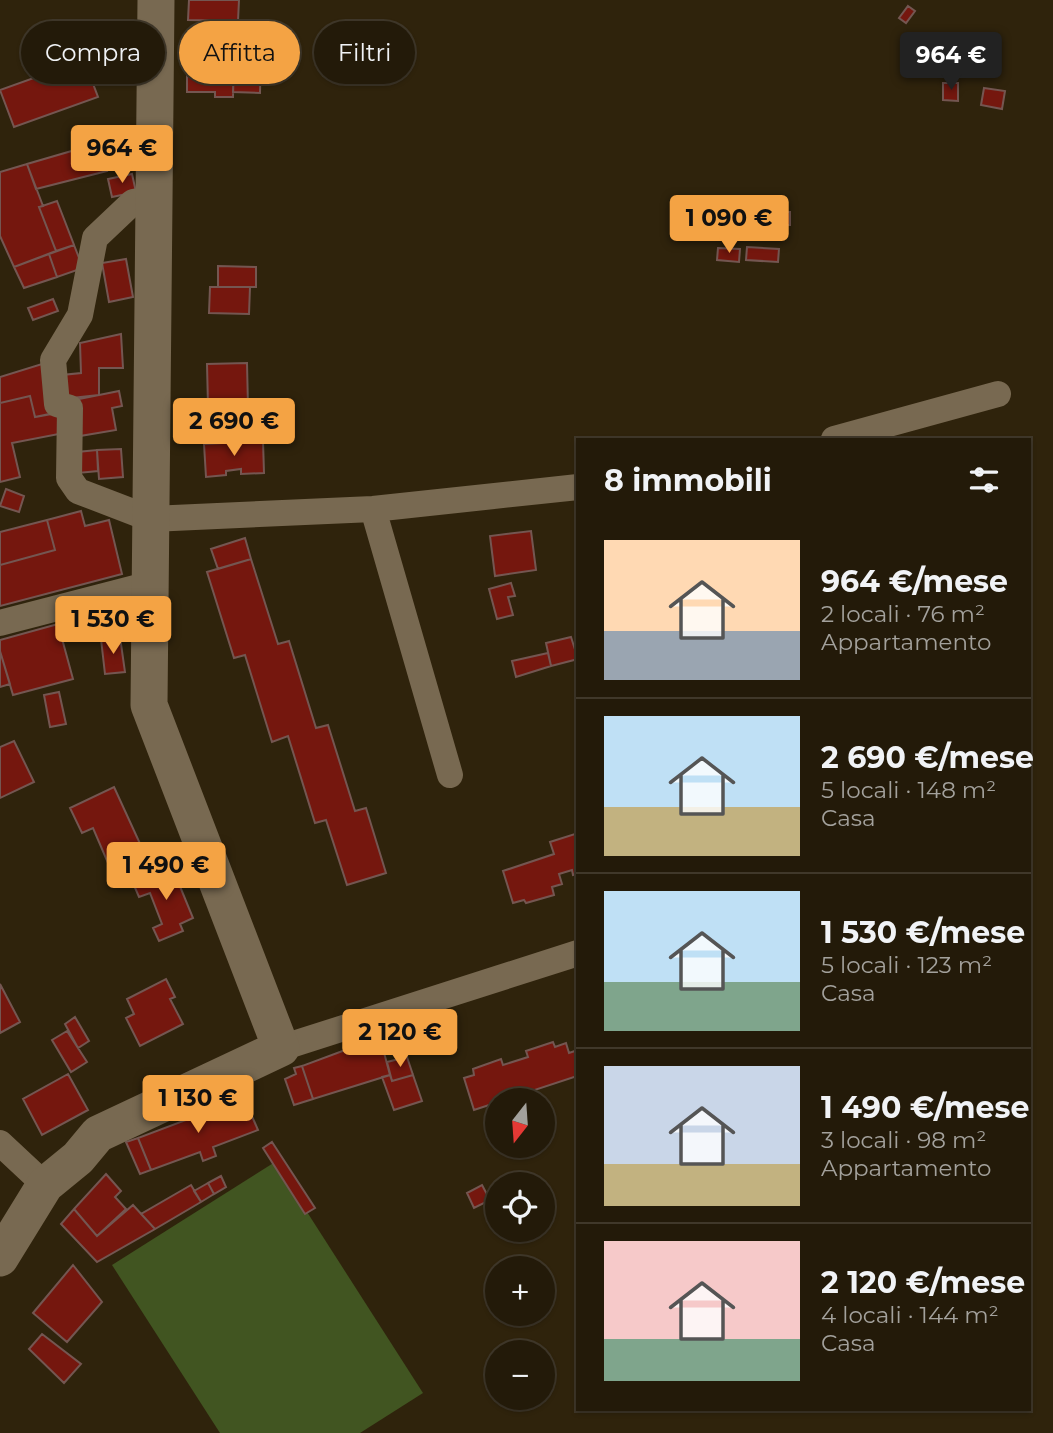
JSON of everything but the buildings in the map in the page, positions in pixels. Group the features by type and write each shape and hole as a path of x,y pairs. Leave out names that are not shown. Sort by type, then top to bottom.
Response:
{"street":[{"path":"156,0 149,705 281,1048"},
{"path":"154,198 133,202 95,239 80,315 53,360 57,404 70,408 69,478 78,491 151,519 373,509 576,487"},
{"path":"838,438 998,394"},
{"path":"373,509 450,775"},
{"path":"0,623 150,584"},
{"path":"0,1258 45,1185 78,1158 98,1134 281,1048 576,954"},
{"path":"0,1143 45,1185"}],"green space":[{"path":"275,1162 423,1393 360,1433 220,1433 112,1265"}]}
